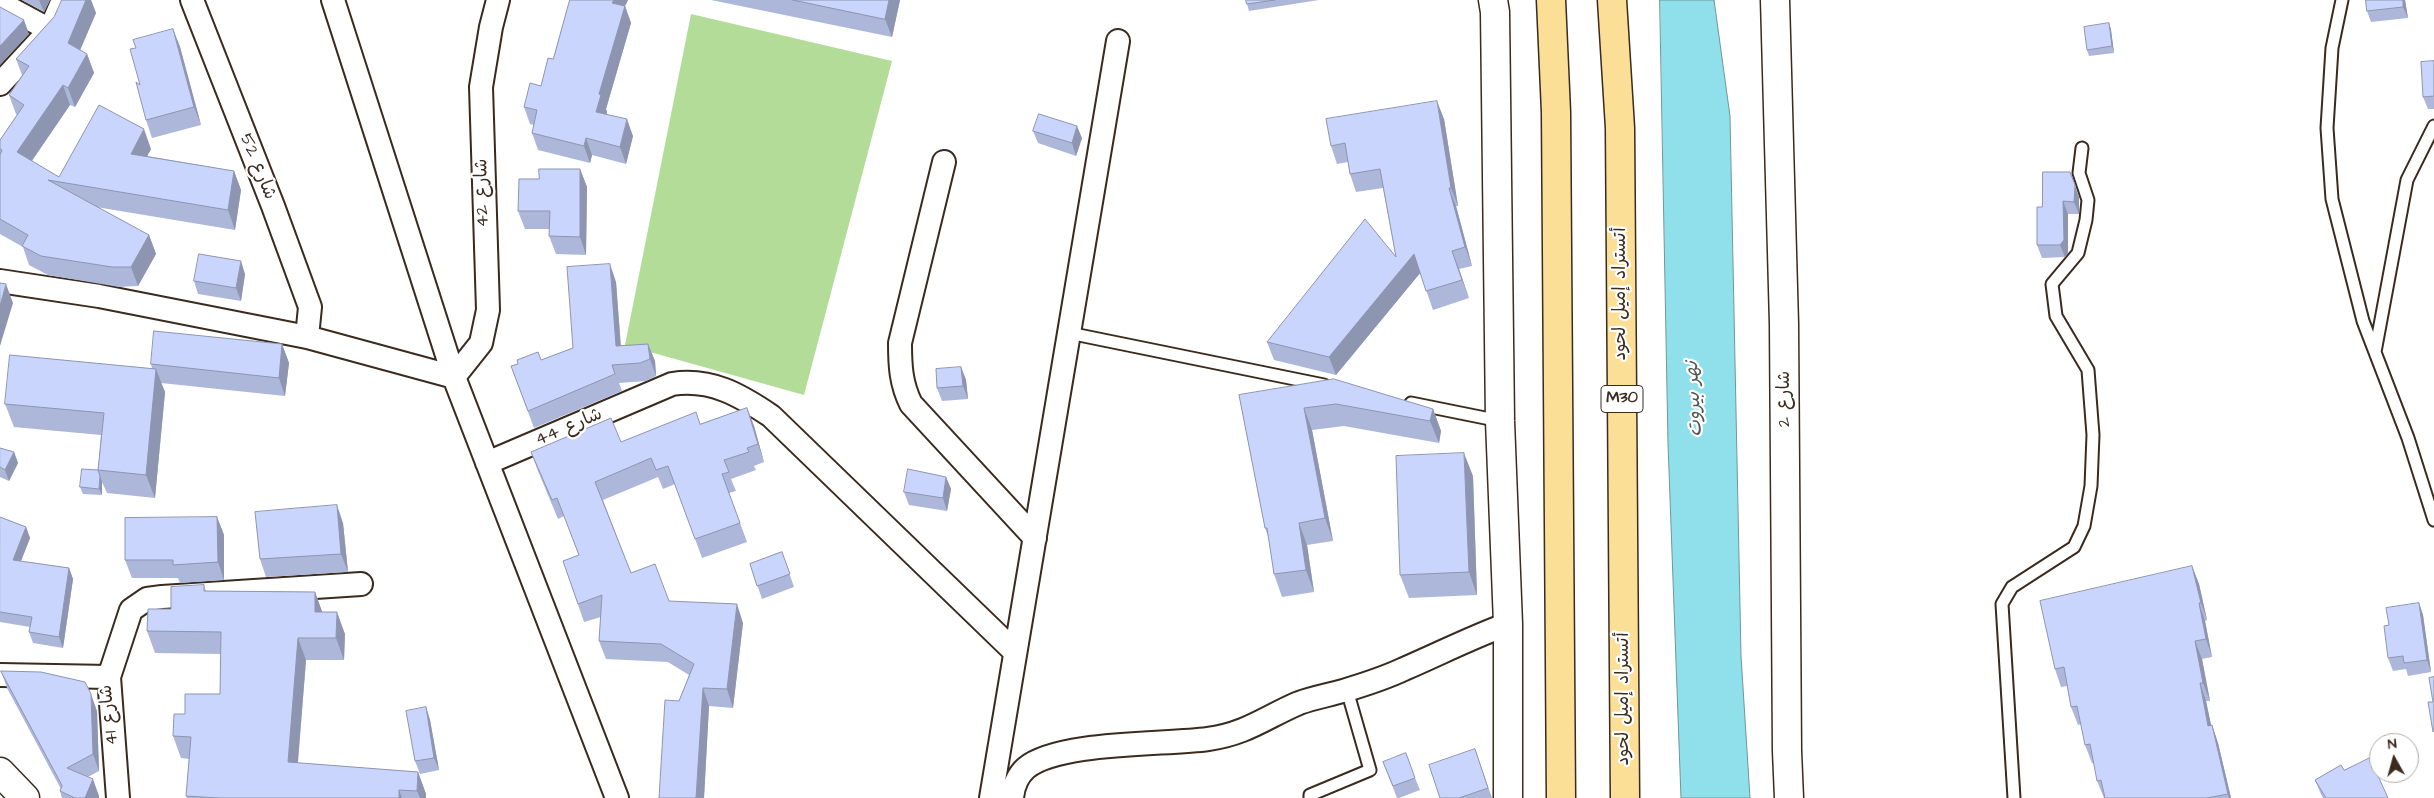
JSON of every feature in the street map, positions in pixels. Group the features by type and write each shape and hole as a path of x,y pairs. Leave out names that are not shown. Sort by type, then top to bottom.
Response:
{"highway":[{"path":"1551,0 1556,122 1561,798"},
{"name":"أتستراد إميل لحود","path":"1612,0 1620,128 1625,798"}],"street":[{"path":"0,84 50,30 63,0"},
{"name":"شارع 52","path":"192,0 273,206 310,307 308,337"},
{"path":"333,0 454,377 617,798"},
{"name":"شارع 42","path":"454,377 481,343 488,310 481,87 491,27 498,0"},
{"path":"1493,0 1495,12 1500,421 1508,624 1508,798"},
{"name":"شارع 2","path":"1775,0 1784,324 1786,741 1789,798"},
{"path":"0,3 50,30"},
{"path":"991,798 1118,41"},
{"path":"944,162 900,343 900,367 904,390 911,404 1035,538"},
{"path":"0,281 99,296 308,337 454,377"},
{"name":"شارع 44","path":"487,463 672,384 687,381 706,383 726,389 771,416 1015,652"},
{"path":"109,677 131,610 147,599 361,584"},
{"path":"1012,798 1014,786 1025,769 1034,763 1055,756 1099,747 1208,740 1237,734 1300,703 1347,690 1404,669 1460,642 1508,624"},
{"name":"شارع 41","path":"0,676 109,677 118,798"},
{"path":"0,772 25,798"}],"lane":[{"path":"2342,0 2332,48 2327,128 2332,199 2363,320 2408,438 2434,520"},
{"path":"2375,353 2407,180 2434,126"},
{"path":"2014,798 2002,604 2012,587 2074,547 2084,526 2092,486 2093,436 2088,370 2056,316 2052,284 2078,253 2086,220 2088,200 2079,173 2082,148"},
{"path":"1069,333 1333,387"},
{"path":"1402,401 1500,421"},
{"path":"1310,798 1310,795 1370,770 1347,690"}],"green space":[{"path":"691,14 892,61 804,395 625,345"}],"water":[{"name":"نهر بيروت","path":"1660,0 1714,0 1730,116 1741,656 1750,798 1681,798 1668,443"}],"building":[{"path":"62,0 86,0 68,43 87,54 68,88 63,85 17,152 59,177 99,105 144,129 131,154 234,171 228,210 48,180 149,235 131,267 112,267 41,256 22,246 28,235 0,219 0,155 2,150 0,149 0,140 24,105 9,95 29,66 16,59 54,17"},
{"path":"570,0 614,0 612,3 625,6 599,94 601,95 596,112 627,119 620,147 586,138 584,146 532,133 537,110 524,107 530,83 541,86 548,58 553,59"},
{"path":"793,0 889,0 885,19"},
{"path":"1246,0 1275,0 1247,4"},
{"path":"2366,0 2403,0 2403,7 2367,11"},
{"path":"0,7 24,20 0,46"},
{"path":"2109,23 2112,46 2087,50 2084,27"},
{"path":"173,29 194,107 146,120 136,82 140,85 130,49 136,48 133,40"},
{"path":"2434,61 2434,96 2423,97 2421,62"},
{"path":"1437,101 1451,188 1449,188 1465,247 1452,251 1462,280 1426,291 1414,254 1329,357 1267,342 1365,219 1396,257 1380,169 1350,174 1345,143 1331,146 1326,119"},
{"path":"1039,114 1077,126 1072,143 1033,131"},
{"path":"539,169 580,169 580,237 549,236 550,211 518,211 519,179 539,179"},
{"path":"2043,172 2070,172 2075,185 2074,202 2063,201 2064,240 2060,245 2037,245 2037,207 2042,207"},
{"path":"199,254 241,261 236,288 194,281"},
{"path":"610,264 616,346 648,344 650,359 640,363 612,365 615,374 528,411 511,366 518,364 517,360 538,352 541,360 573,348 567,267"},
{"path":"0,283 6,284 0,306"},
{"path":"154,331 282,344 279,378 151,364"},
{"path":"10,355 156,369 146,475 98,470 104,413 5,404"},
{"path":"961,367 963,386 937,388 936,369"},
{"path":"1334,379 1433,409 1430,421 1336,404 1304,408 1325,518 1299,523 1306,570 1274,574 1267,528 1265,528 1239,395"},
{"path":"747,408 758,444 747,448 749,452 724,460 729,472 722,474 740,523 695,539 668,466 656,470 651,458 595,482 631,573 655,564 669,601 737,604 727,689 703,688 696,798 659,798 665,700 679,701 694,664 661,644 599,641 602,595 578,604 563,561 579,555 557,498 552,500 531,452 611,418 621,442 696,412 700,424"},
{"path":"0,448 14,452 5,470 0,467"},
{"path":"1464,453 1469,572 1400,575 1396,456"},
{"path":"82,469 98,470 100,476 99,489 80,487"},
{"path":"908,469 946,477 943,498 904,492"},
{"path":"337,505 341,554 260,559 255,512"},
{"path":"0,517 26,527 13,560 69,568 59,637 29,632 32,617 0,612"},
{"path":"217,517 218,562 173,565 173,560 125,560 125,518"},
{"path":"782,552 790,574 757,586 750,564"},
{"path":"2192,566 2201,603 2199,603 2206,639 2195,641 2203,683 2200,683 2208,726 2212,725 2228,794 2207,798 2105,798 2101,780 2097,781 2090,744 2085,745 2077,706 2071,707 2064,667 2055,669 2040,601"},
{"path":"204,585 204,591 315,592 315,612 337,612 336,638 298,638 288,762 418,772 417,791 399,790 399,798 220,798 186,796 191,737 173,736 174,714 185,714 185,694 220,694 221,632 147,631 148,609 171,609 171,587"},
{"path":"2419,603 2427,660 2404,663 2403,656 2388,658 2384,626 2389,625 2386,608"},
{"path":"1,671 41,672 85,682 91,694 93,754 67,768 93,779 85,798 75,798 60,791 62,786"},
{"path":"2434,677 2433,732 2428,702 2433,702 2429,678"},
{"path":"426,707 434,758 415,761 406,711"},
{"path":"1475,749 1488,788 1459,798 1440,798 1429,765"},
{"path":"1406,753 1415,778 1393,786 1383,762"},
{"path":"2369,758 2369,783 2381,783 2388,798 2326,798 2315,780 2341,765 2344,770"}]}
